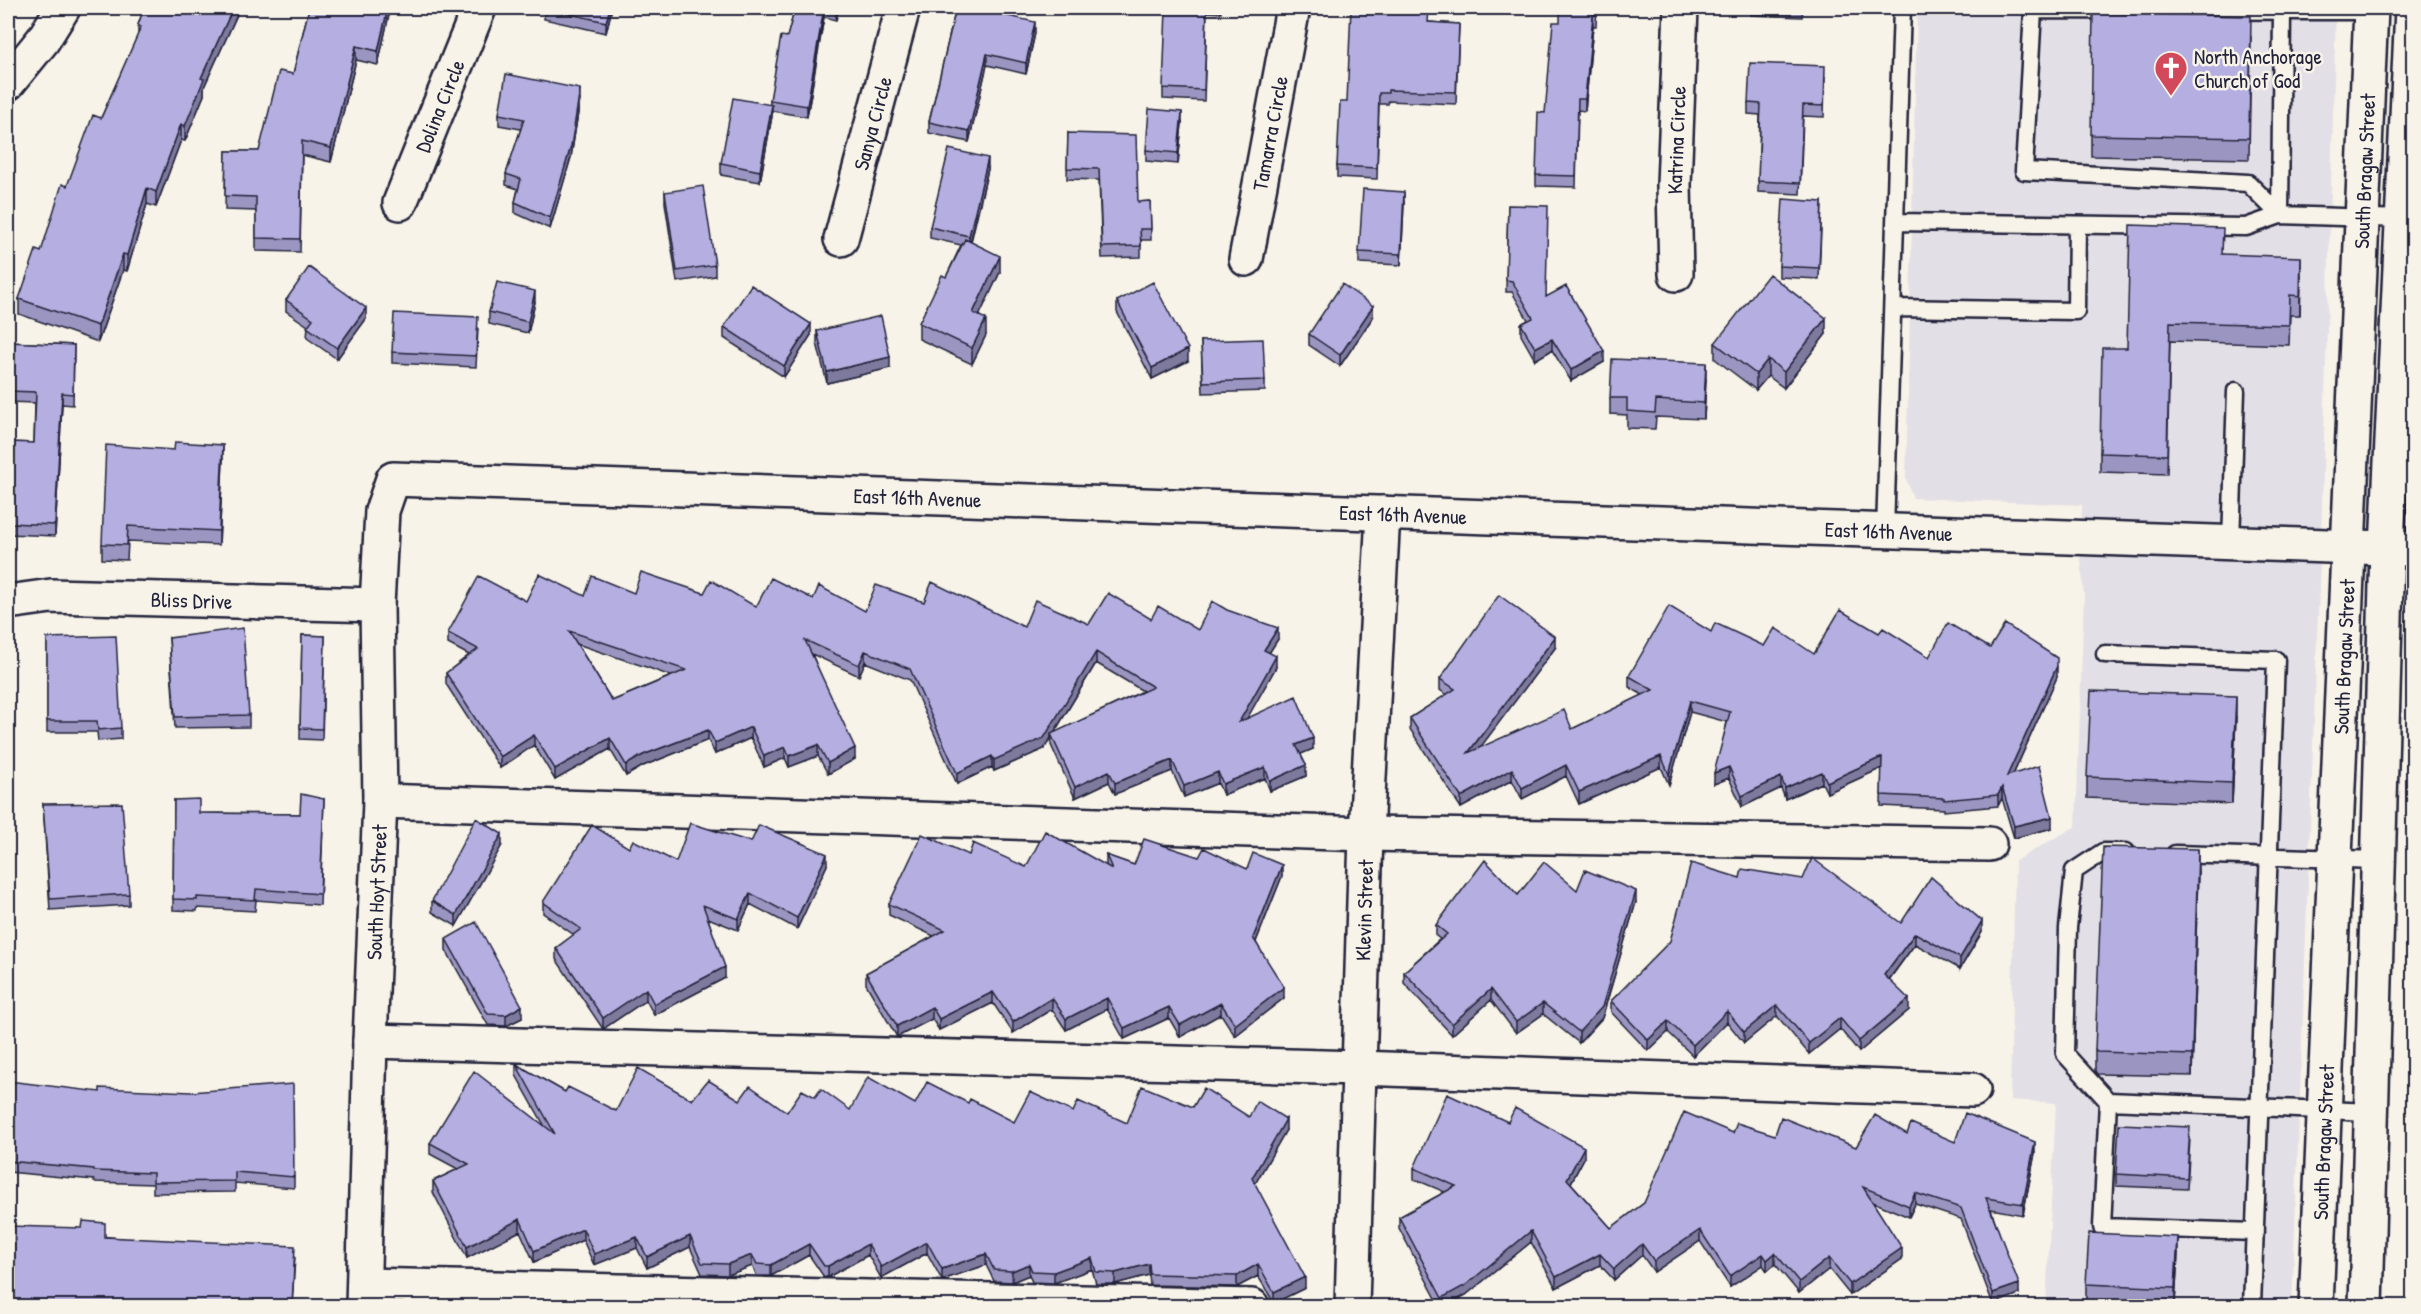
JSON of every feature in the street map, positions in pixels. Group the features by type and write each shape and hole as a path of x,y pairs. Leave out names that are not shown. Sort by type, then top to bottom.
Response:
{"street":[{"path":"8,83 43,40 63,8"},
{"name":"Dolina Circle","path":"400,203 479,8"},
{"name":"Sanya Circle","path":"842,239 903,8"},
{"name":"Tamarra Circle","path":"1246,259 1293,8"},
{"name":"Katrina Circle","path":"1676,274 1674,185 1681,8"},
{"name":"South Bragaw Street","path":"2366,1306 2378,860 2400,549 2403,219 2412,8"},
{"name":"South Bragaw Street","path":"2316,1306 2371,9"},
{"name":"East 16th Avenue","path":"393,479 2400,549"},
{"name":"South Hoyt Street","path":"364,1296 370,1041 380,801 377,605 382,511 393,479"},
{"name":"Klevin Street","path":"1352,1306 1366,834 1383,513"},
{"name":"Bliss Drive","path":"8,602 51,596 377,605"},
{"path":"380,801 1366,834 1989,844"},
{"path":"370,1041 1359,1068 1973,1090"},
{"path":"364,1296 1252,1306"}],"lane":[{"path":"1885,531 1902,8"},
{"path":"2280,215 2248,183 2024,171 2033,10 2282,12 2371,9"},
{"path":"2280,215 2282,12"},
{"path":"1895,222 2246,227 2280,215 2403,219"},
{"path":"1894,308 2076,311 2077,225"},
{"path":"2230,543 2236,391"},
{"path":"2105,654 2276,660 2252,1306"},
{"path":"2138,853 2103,852 2074,871 2068,928 2065,1054 2108,1101 2324,1112 2372,1112"},
{"path":"2162,854 2378,860"},
{"path":"2108,1101 2102,1227 2255,1232"}],"shaded area":[{"path":"1917,8 2336,8 2322,507 2292,1306 2046,1306 2056,1103 2010,1100 2015,861 2076,826 2084,596 2081,561 2082,505 1913,498 1906,479"}],"building":[{"path":"144,8 233,8 201,78 204,79 185,126 181,124 156,192 147,188 127,255 123,254 98,326 19,299 36,250 41,252 62,184 67,186 93,115 101,118 141,27 138,25"},
{"path":"309,8 388,8 378,51 356,46 331,148 302,141 300,239 256,238 256,197 225,196 226,151 259,151 279,71 293,74"},
{"path":"544,8 610,8 606,22"},
{"path":"795,8 824,8 807,106 770,100 781,36 787,37"},
{"path":"956,8 972,8 1035,22 1026,63 987,54 969,131 929,122"},
{"path":"1181,8 1207,8 1204,90 1163,88 1166,9 1181,10"},
{"path":"1351,8 1429,8 1428,22 1459,24 1456,92 1388,90 1388,93 1379,93 1377,168 1337,166 1340,102 1347,102"},
{"path":"1560,8 1597,8 1596,15 1593,15 1585,99 1578,99 1576,176 1536,175 1538,112 1545,113 1553,22 1560,22"},
{"name":"North Anchorage Church of God","path":"2093,13 2251,16 2249,138 2091,135"},
{"path":"1750,63 1825,66 1824,106 1803,105 1800,183 1758,181 1761,104 1748,103"},
{"path":"506,74 580,89 571,146 550,218 515,202 521,179 506,174 524,119 499,114"},
{"path":"733,98 772,105 760,171 721,163"},
{"path":"1149,109 1182,112 1178,153 1146,150"},
{"path":"1068,133 1136,135 1138,202 1150,201 1151,229 1140,229 1141,246 1102,247 1099,169 1067,168"},
{"path":"949,149 988,158 969,236 930,227"},
{"path":"703,186 715,265 677,271 665,192"},
{"path":"1363,189 1404,192 1401,254 1359,252"},
{"path":"1783,199 1822,202 1819,268 1779,266"},
{"path":"1508,205 1548,206 1546,297 1566,286 1604,351 1571,370 1552,339 1535,348 1521,324 1533,318 1512,281 1506,280"},
{"path":"2130,225 2223,228 2222,254 2301,257 2300,296 2290,295 2289,325 2170,322 2167,455 2100,453 2102,348 2127,348"},
{"path":"965,239 1000,256 973,313 986,319 972,348 919,323 942,275 946,277"},
{"path":"309,267 366,308 337,348 307,327 313,319 286,300"},
{"path":"1769,274 1826,318 1784,372 1768,359 1756,374 1715,343"},
{"path":"497,282 535,291 528,322 489,312"},
{"path":"1153,282 1188,349 1152,368 1117,301"},
{"path":"1342,284 1373,306 1340,355 1309,334"},
{"path":"751,285 811,324 784,366 724,327"},
{"path":"394,313 478,317 476,356 392,352"},
{"path":"881,316 890,357 827,372 817,331"},
{"path":"1263,339 1265,380 1203,382 1201,341"},
{"path":"8,342 74,345 73,394 62,393 55,525 8,523 8,442 34,443 36,392 8,391"},
{"path":"1612,359 1706,363 1704,403 1656,400 1655,413 1627,411 1627,398 1610,398"},
{"path":"175,442 223,445 219,531 128,526 127,545 102,544 106,445 174,450"},
{"path":"641,572 704,593 711,580 756,607 771,578 813,599 819,586 865,611 876,585 924,602 932,582 1024,627 1035,600 1089,624 1108,593 1151,619 1158,606 1198,630 1212,601 1227,610 1278,628 1264,650 1276,656 1239,722 1296,696 1313,738 1296,745 1306,765 1270,781 1265,767 1223,784 1218,772 1184,786 1172,760 1115,783 1109,771 1075,787 1051,734 1153,687 1096,652 1044,738 994,760 992,756 957,773 910,669 865,651 859,665 805,640 855,748 828,763 818,745 789,756 785,747 764,756 751,727 715,743 708,730 643,755 626,765 610,738 555,769 534,735 500,757 446,673 478,649 448,633 479,576 526,601 539,574 585,596 592,576 634,593","holes":["569,631 686,670 612,701"]},
{"path":"1499,595 1555,637 1468,753 1564,710 1572,729 1653,690 1629,676 1669,606 1711,632 1715,623 1764,646 1775,628 1814,654 1840,610 1879,633 1883,628 1929,657 1948,623 1990,648 2005,624 2057,658 2057,666 2007,776 2039,766 2052,817 2014,826 2002,787 1998,795 1944,800 1944,798 1881,795 1882,757 1827,782 1822,772 1785,788 1781,777 1742,796 1729,767 1714,773 1730,712 1690,701 1669,774 1661,756 1579,792 1566,765 1522,788 1512,769 1461,797 1410,718 1455,689 1440,679"},
{"path":"243,628 249,715 175,717 169,638"},
{"path":"302,635 325,636 322,729 300,728"},
{"path":"116,636 121,728 98,730 97,721 47,721 47,638"},
{"path":"2091,691 2236,696 2232,783 2087,777"},
{"path":"301,794 324,799 320,894 256,889 255,900 197,897 197,900 173,899 174,800 199,799 199,813 300,814"},
{"path":"122,803 129,894 50,899 43,804"},
{"path":"476,818 502,834 456,915 432,901"},
{"path":"690,823 751,842 759,825 827,854 797,918 750,893 738,919 703,905 725,967 654,1004 646,989 603,1018 556,948 581,929 543,902 592,825 629,848 633,840 676,862"},
{"path":"1045,831 1112,869 1106,855 1134,865 1144,839 1199,857 1204,848 1247,869 1253,853 1282,865 1253,938 1284,987 1235,1025 1221,1003 1180,1025 1169,1007 1124,1028 1107,998 1066,1019 1052,998 1013,1022 993,992 939,1019 932,1007 897,1026 866,973 945,930 889,904 922,834 969,855 973,843 1026,867"},
{"path":"2103,847 2198,849 2192,1055 2097,1052 2095,1050"},
{"path":"1812,858 1901,923 1931,877 1982,921 1960,958 1915,933 1884,975 1909,999 1859,1041 1840,1018 1809,1043 1777,1005 1744,1032 1727,1011 1693,1045 1668,1021 1648,1040 1611,1001 1670,941 1691,863 1740,878 1742,869 1803,879"},
{"path":"1485,860 1518,895 1544,862 1577,890 1585,870 1636,891 1602,1007 1579,1032 1543,1003 1516,1022 1491,989 1452,1024 1404,972 1447,934 1436,925"},
{"path":"476,922 522,1006 506,1015 488,1014 446,939"},
{"path":"516,1064 565,1092 568,1087 616,1111 638,1068 692,1100 708,1080 740,1100 750,1086 787,1112 802,1090 815,1097 821,1089 850,1110 868,1077 915,1104 927,1082 968,1103 970,1099 1014,1122 1030,1092 1073,1112 1078,1101 1127,1123 1142,1086 1193,1107 1204,1088 1249,1117 1257,1101 1286,1119 1252,1178 1305,1277 1274,1292 1258,1264 1237,1276 1150,1274 1149,1264 1115,1273 1096,1272 1092,1258 1054,1272 1032,1271 1029,1264 1012,1271 994,1270 986,1254 942,1269 927,1242 881,1267 868,1244 828,1266 824,1266 809,1244 771,1265 757,1264 752,1255 728,1264 702,1263 690,1236 647,1257 637,1237 594,1254 583,1229 534,1251 520,1219 467,1247 433,1181 469,1164 430,1143 474,1071 555,1134"},
{"path":"8,1081 100,1092 100,1088 191,1092 293,1084 294,1177 235,1172 235,1181 153,1182 153,1173 94,1171 94,1169 8,1161"},
{"path":"1447,1094 1508,1122 1515,1108 1584,1147 1567,1179 1611,1228 1644,1203 1684,1112 1733,1133 1737,1123 1775,1135 1781,1117 1856,1147 1875,1115 1907,1134 1911,1123 1955,1142 1965,1113 2035,1142 2023,1204 1986,1198 2019,1284 1993,1293 1961,1208 1915,1193 1909,1206 1863,1187 1902,1248 1850,1284 1829,1258 1799,1282 1775,1253 1767,1260 1763,1254 1730,1276 1700,1230 1654,1261 1642,1244 1614,1269 1600,1254 1556,1277 1531,1231 1466,1285 1442,1298 1399,1217 1456,1186 1414,1168"},
{"path":"2119,1124 2190,1127 2187,1178 2116,1174"},
{"path":"83,1221 105,1223 105,1237 295,1246 292,1306 8,1305 8,1226 82,1228"},
{"path":"2089,1233 2178,1237 2175,1288 2086,1284"}],"place":[{"name":"North Anchorage Church of God","path":"2171,97"}]}
